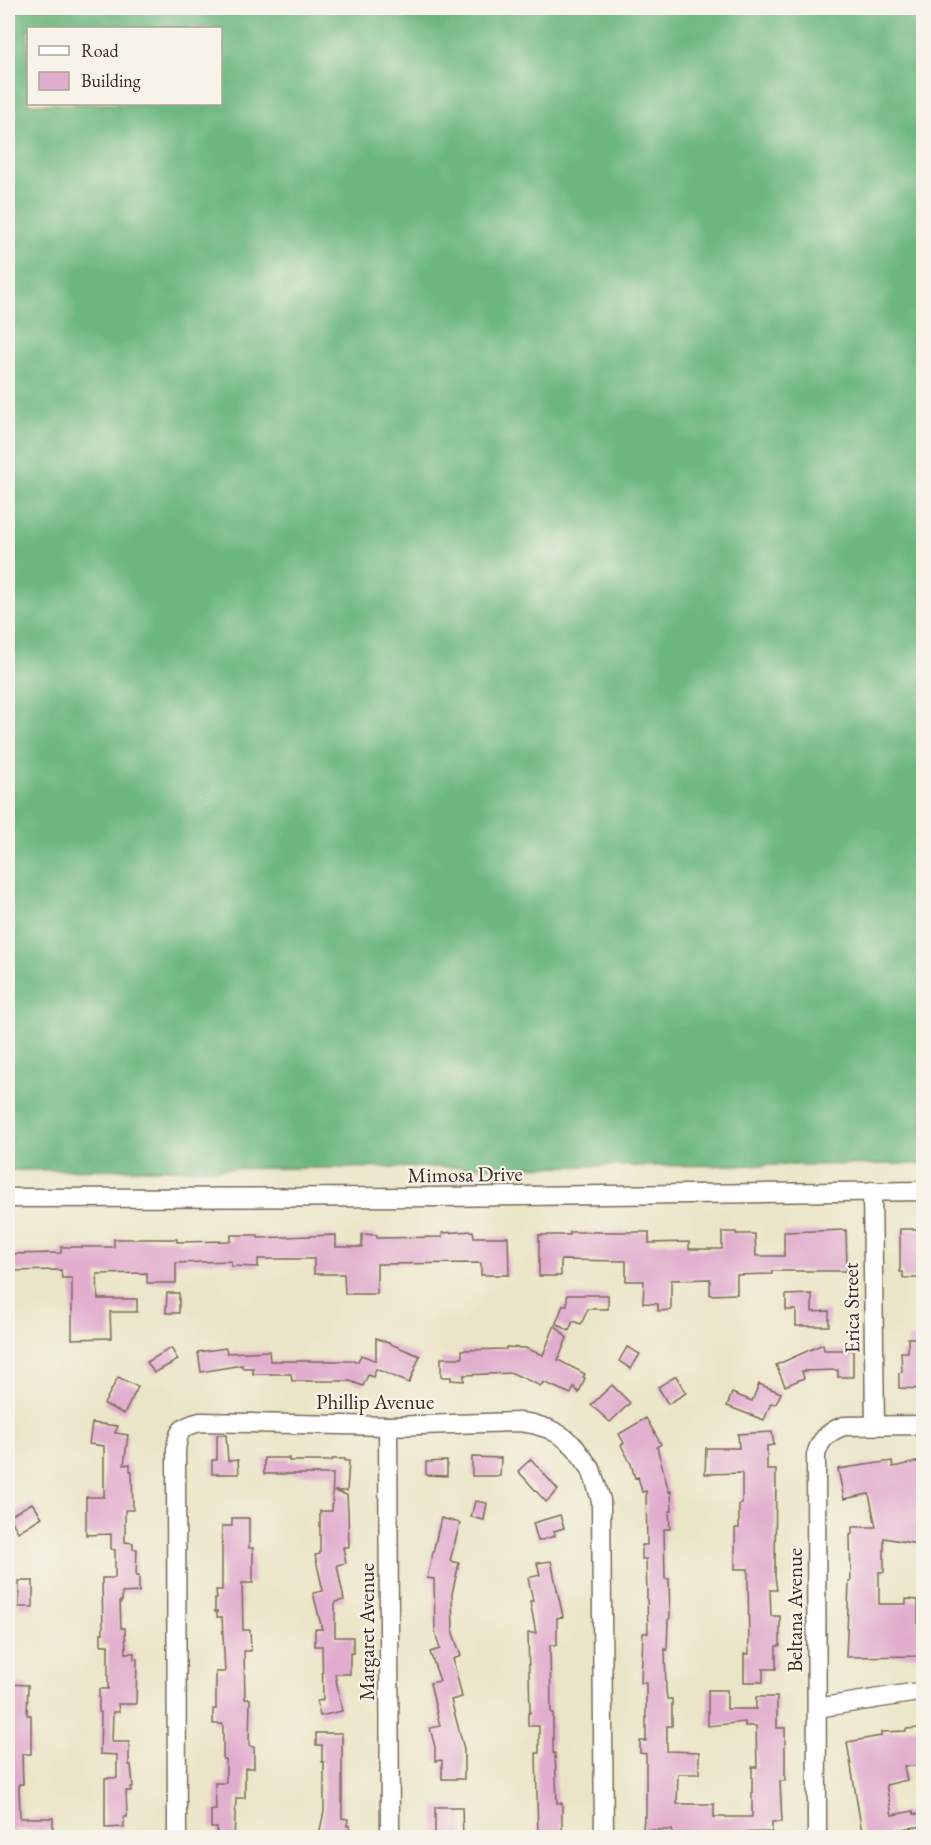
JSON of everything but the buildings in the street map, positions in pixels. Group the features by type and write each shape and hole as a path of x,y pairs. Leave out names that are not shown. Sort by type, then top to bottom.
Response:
{"street":[{"name":"Erica Street","path":"872,1191 875,1425"},
{"name":"Mimosa Drive","path":"8,1198 436,1197 924,1191"},
{"name":"Phillip Avenue","path":"177,1838 176,1451 180,1431 191,1424 200,1422 388,1426 520,1422 549,1429 574,1446 591,1469 601,1500 604,1838"},
{"name":"Beltana Avenue","path":"817,1838 816,1455 823,1439 837,1428 844,1426 924,1425"},
{"name":"Margaret Avenue","path":"388,1426 390,1838"},
{"path":"817,1708 924,1691"}],"green space":[{"path":"8,8 923,8 923,1164 8,1170"}]}
